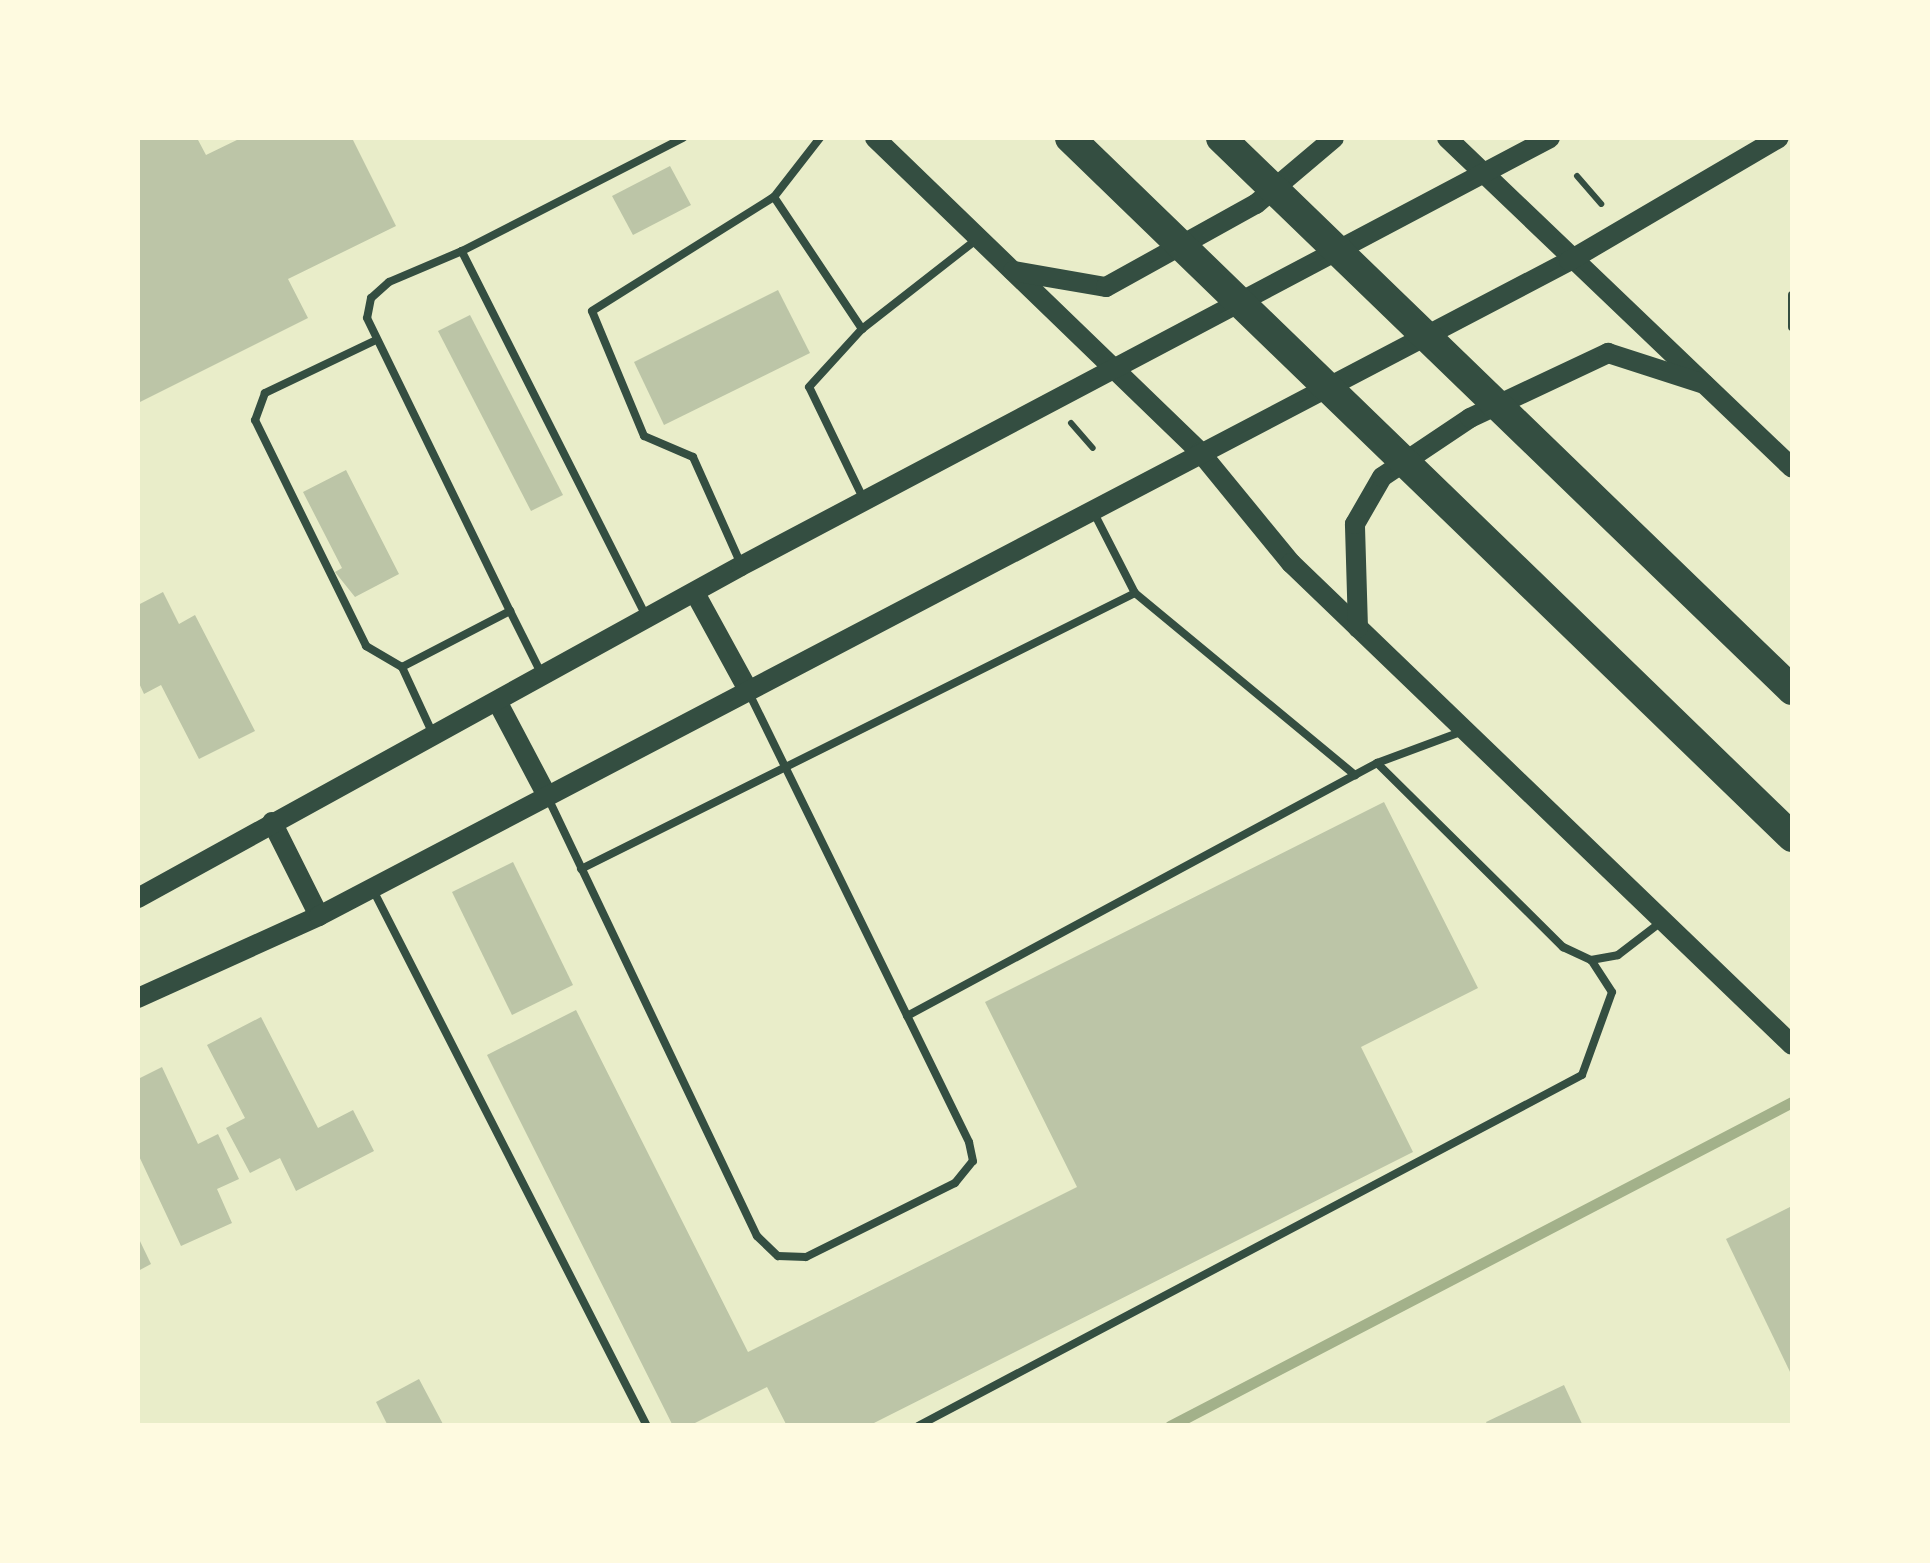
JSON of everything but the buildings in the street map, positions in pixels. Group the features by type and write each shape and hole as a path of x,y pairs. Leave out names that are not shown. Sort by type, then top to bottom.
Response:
{"highway":[{"path":"1070,138 1792,837"},
{"path":"1222,138 1792,690"}],"main road":[{"path":"875,138 1200,452 1291,563 1792,1046"},
{"path":"1014,271 1106,288 1256,204 1334,138"},
{"path":"1447,138 1569,261 1790,459"},
{"path":"138,898 741,566 1550,138"},
{"path":"138,998 319,916 1569,261 1779,138"},
{"path":"1358,628 1355,524 1382,477 1470,418 1608,353 1704,384"},
{"path":"695,593 748,690"},
{"path":"497,701 547,796"},
{"path":"272,822 319,916"}],"lane":[{"path":"543,677 374,341 367,318 371,298 436,258 462,251 683,138"},
{"path":"741,566 693,456 644,436 592,311 774,197 820,138"},
{"path":"774,197 862,329"},
{"path":"864,502 810,387 862,329 979,238"},
{"path":"462,251 648,620"},
{"path":"1792,295 1792,327"},
{"path":"374,341 265,393 255,420 366,646 402,667 434,736"},
{"path":"1092,509 1135,593 1355,774"},
{"path":"581,869 1135,593"},
{"path":"402,667 510,611"},
{"path":"547,796 757,1236 778,1256 806,1257 956,1182 972,1161 970,1142 748,690"},
{"path":"908,1016 1355,774 1464,730"},
{"path":"918,1426 1582,1075 1612,992 1591,960 1563,948 1377,763"},
{"path":"372,888 647,1426"},
{"path":"1591,960 1618,955 1661,922"}],"path":[{"path":"1578,176 1601,204"},
{"path":"1070,422 1094,448"}],"waterway":[{"path":"1170,1426 1792,1102"}]}
